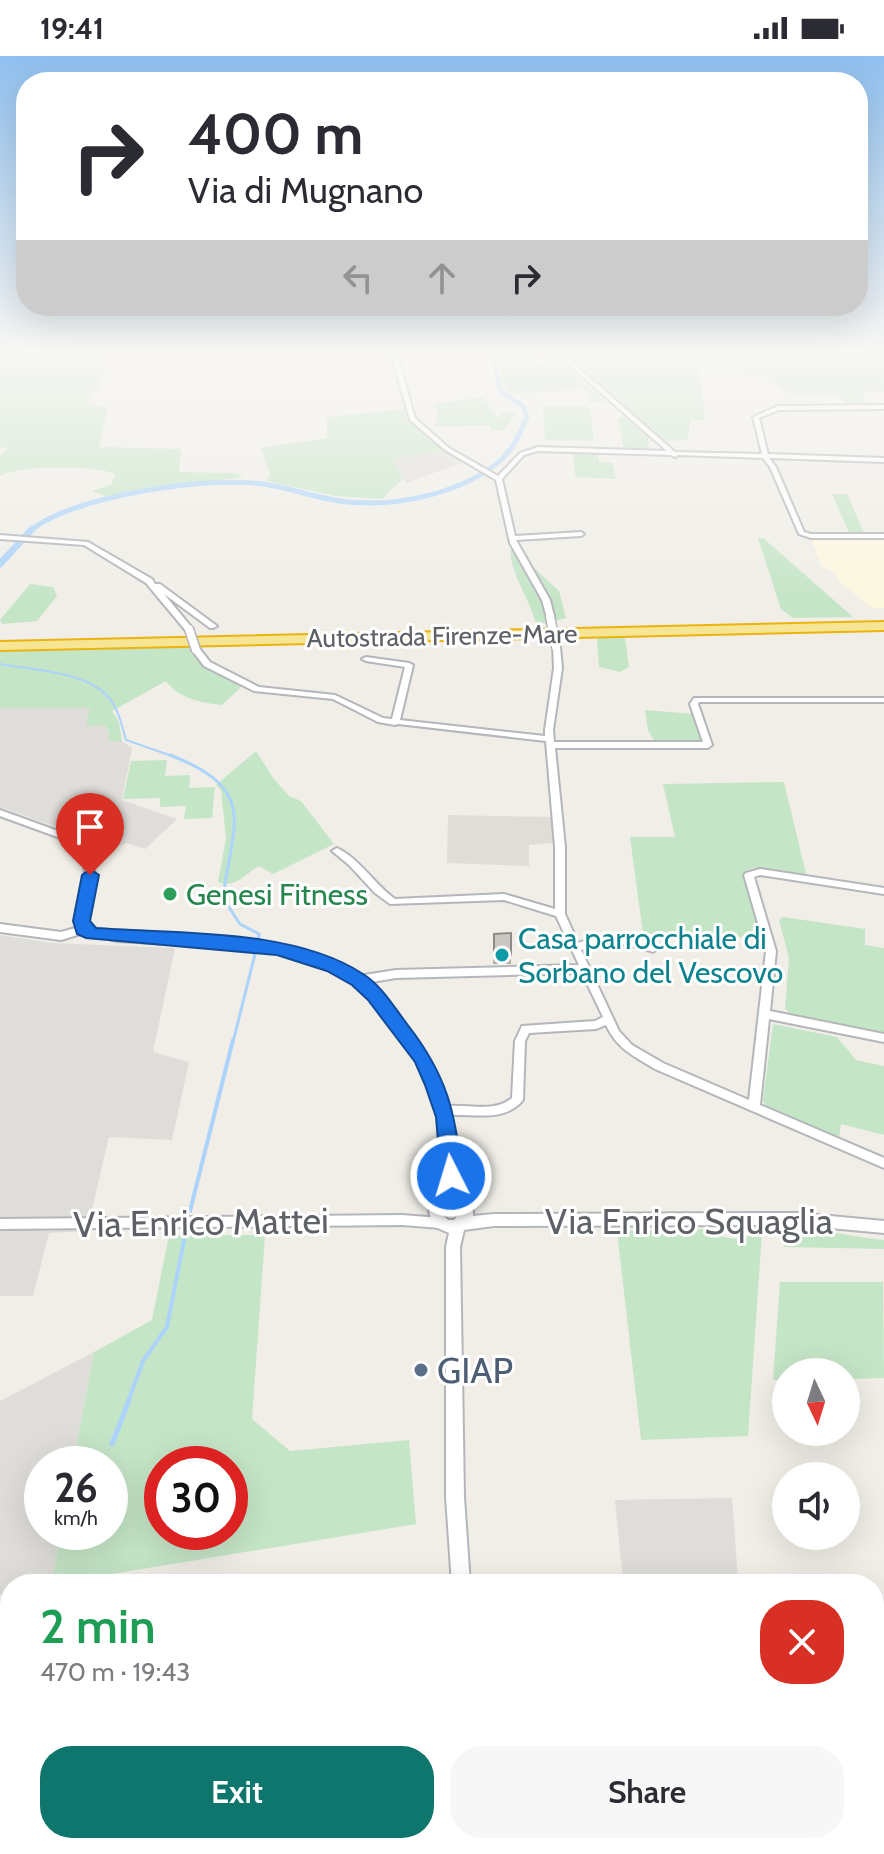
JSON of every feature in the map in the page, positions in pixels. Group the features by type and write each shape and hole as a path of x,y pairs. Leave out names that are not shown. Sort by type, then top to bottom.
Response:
{"highway":[{"name":"Autostrada Firenze-Mare","path":"0,640 884,623"},
{"name":"Autostrada Firenze-Mare","path":"0,646 884,623"}],"street":[{"path":"431,435 447,449 499,479 513,538 550,616 558,668 550,742 560,847 560,914 572,942 578,947 607,1020 628,1048 647,1059 884,1163"},
{"path":"652,435 675,455"},
{"path":"762,435 766,458 773,467 801,533 811,536 884,536"},
{"path":"499,479 522,454 538,449 884,460"},
{"path":"513,538 581,534"},
{"path":"0,537 86,543 149,581 213,626"},
{"path":"149,581 189,629 196,650 207,664 257,689 335,697 366,714 395,723 550,742 708,745 694,704 697,700 884,700"},
{"path":"366,659 409,665 395,723"},
{"path":"0,813 77,841 87,849 91,862 82,921 84,929"},
{"path":"337,851 356,863 383,896 393,902 515,897 560,914"},
{"path":"754,1107 771,951 749,875 760,872 884,891"},
{"path":"0,928 61,936 84,929 117,937 278,948 333,966 359,980 422,1058 445,1111 451,1176 450,1202 436,1215 450,1224 453,1247 455,1497 460,1574"},
{"path":"578,947 591,941 607,940 653,948"},
{"path":"359,980 396,974 585,969"},
{"path":"765,1014 884,1038"},
{"path":"445,1111 465,1108 499,1112 511,1107 517,1100 520,1041 526,1029 596,1025 607,1020"},
{"path":"450,1202 467,1212 450,1224"},
{"name":"Via Enrico Mattei","path":"402,1220 450,1202"},
{"name":"Via Enrico Squaglia","path":"450,1202 494,1220"},
{"name":"Via Enrico Squaglia","path":"450,1224 494,1220 798,1219 884,1227"},
{"name":"Via Enrico Mattei","path":"0,1224 402,1220 450,1224"}],"shaded area":[{"path":"444,450 465,462 406,483 392,459"},
{"path":"810,537 884,537 884,608 872,608 839,581 835,572 822,567"},
{"path":"0,708 90,708 110,733 108,741 122,741 132,748 122,800 177,819 145,849 127,843 113,847 0,807"},
{"path":"448,815 553,817 554,843 529,845 529,866 447,863"},
{"path":"0,935 52,943 175,948 153,1052 189,1062 172,1140 109,1137 87,1231 49,1233 33,1296 0,1296"},
{"path":"94,1352 76,1446 24,1446 24,1550 58,1550 53,1574 0,1574 0,1401"},
{"path":"732,1498 738,1574 622,1574 615,1500"}],"green space":[{"path":"0,435 102,435 99,447 181,449 179,472 236,473 243,477 105,496 92,491 111,485 115,474 105,471 39,468 0,476 0,456 10,446 0,449"},
{"path":"327,435 425,435 444,450 392,459 403,479 382,499 336,496 266,481 270,474 261,448 327,438"},
{"path":"545,435 593,435 594,441 545,440"},
{"path":"621,435 648,437 649,452 624,451"},
{"path":"658,435 689,435 688,440 665,441"},
{"path":"573,451 598,452 599,462 613,463 616,479 575,477"},
{"path":"832,494 847,494 865,535 850,535"},
{"path":"758,538 763,538 853,617 793,618 781,609"},
{"path":"511,547 543,597 549,623 536,624 516,575"},
{"path":"525,563 529,563 559,591 566,618 555,621 551,606"},
{"path":"30,584 53,587 57,596 37,621 2,624 0,620"},
{"path":"625,637 629,667 620,672 599,667 597,638"},
{"path":"189,645 197,659 241,687 222,705 184,696 166,681 112,711 119,722 122,741 108,741 110,733 104,725 86,726 90,708 0,708 0,650"},
{"path":"645,710 694,714 703,742 655,742 648,730"},
{"path":"256,751 274,779 289,796 301,801 334,844 273,874 259,866 240,880 224,884 218,882 226,838 221,790 216,785"},
{"path":"167,760 165,776 190,775 189,788 215,787 212,818 184,819 186,806 160,807 160,798 123,799 131,761"},
{"path":"784,782 807,878 752,868 745,871 762,938 643,934 630,837 675,837 663,784"},
{"path":"783,917 865,929 865,945 884,948 884,1035 794,1017 785,1009 789,958 779,920"},
{"path":"773,1024 837,1037 856,1060 884,1066 884,1135 841,1124 839,1138 767,1110 763,1100"},
{"path":"703,1229 732,1238 762,1232 748,1436 641,1440 617,1231"},
{"path":"798,1229 884,1240 884,1249 784,1247 784,1233"},
{"path":"169,1235 265,1235 252,1419 290,1451 409,1440 416,1524 112,1574 53,1574 58,1550 128,1550 128,1446 76,1446 94,1352 152,1320"},
{"path":"780,1282 883,1282 884,1378 860,1379 860,1358 775,1358"}],"building":[{"path":"511,933 511,955 494,956 494,934"}],"waterway":[{"path":"30,531 74,508 136,492 201,484 265,484 336,500 367,503 409,500 450,489 487,471 502,459 519,435"},
{"path":"0,564 30,531"},
{"path":"0,664 58,673 87,682 109,698 120,718 126,740 172,756"},
{"path":"172,756 218,782 229,796 234,812 234,829 223,898 240,924 259,934 258,940"},
{"path":"233,1042 256,950"},
{"path":"190,1211 233,1040"},
{"path":"128,1402 143,1361 167,1327 186,1230"},
{"path":"112,1444 129,1400"}],"place":[{"name":"Genesi Fitness","path":"170,894"},
{"name":"Casa parrocchiale di Sorbano del Vescovo","path":"502,955"},
{"name":"GIAP","path":"421,1370"}],"route":[{"path":"90,875 82,921 84,929 93,934 278,948 333,966 359,980 422,1058 435,1085 446,1117 451,1176"}]}
